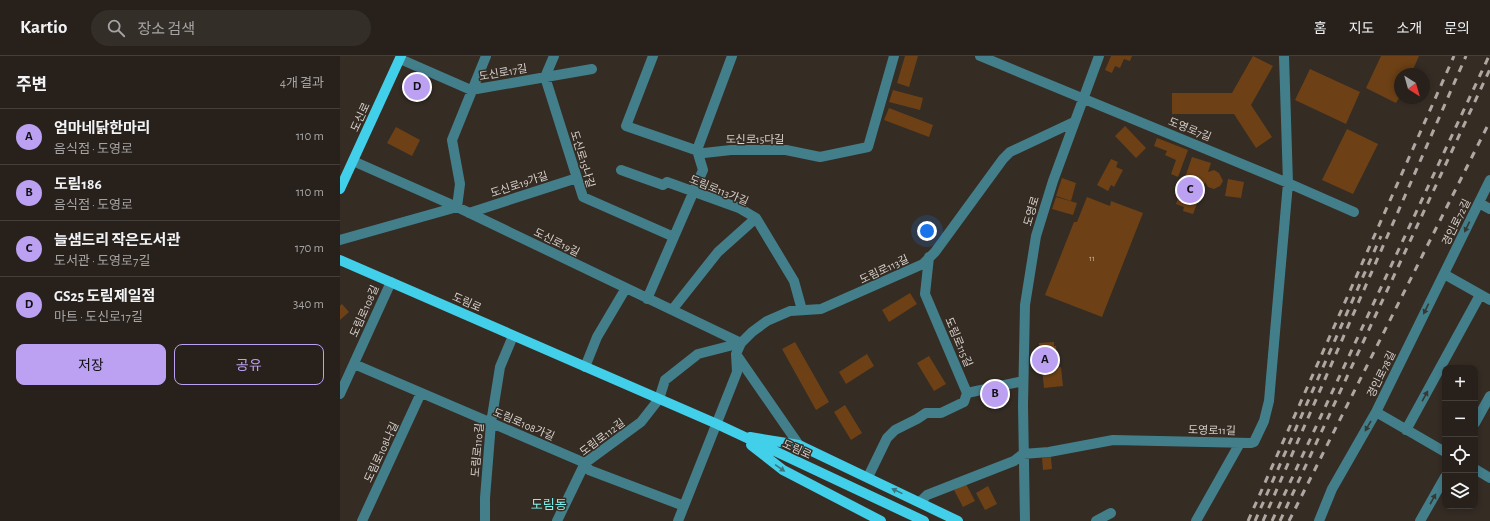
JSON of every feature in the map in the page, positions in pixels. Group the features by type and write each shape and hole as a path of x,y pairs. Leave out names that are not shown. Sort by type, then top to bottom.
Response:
{"main road":[{"name":"도신로","path":"340,189 401,57"},
{"name":"도림로","path":"340,260 716,424 924,521"},
{"path":"738,435 799,444 958,521"},
{"path":"738,435 783,470 881,521"}],"street":[{"path":"340,240 457,207 460,184 452,140 486,56"},
{"path":"546,77 554,56"},
{"name":"도신로15다길","path":"653,56 626,126 704,153 731,150 786,150 820,157 868,147 894,56"},
{"path":"648,299 703,170 697,150 732,56"},
{"name":"도영로7길","path":"980,56 1288,183 1354,212"},
{"name":"도영로","path":"1025,521 1023,454 1026,305 1036,236 1053,181 1082,98 1099,56"},
{"path":"1284,56 1288,183"},
{"name":"도신로17길","path":"401,57 471,90 592,69"},
{"name":"도신로15나길","path":"546,77 583,196 674,237"},
{"name":"도림로113길","path":"716,424 737,372 736,354 741,344 752,332 767,321 790,311 821,309 850,298 923,264 1002,159 1010,152 1074,122"},
{"name":"도신로19길","path":"353,161 457,207 741,344"},
{"name":"도림로113가길","path":"621,170 663,185 667,182 738,208 756,218 794,281 802,310"},
{"name":"도신로19가길","path":"469,213 577,178"},
{"name":"경인로72길","path":"1444,274 1490,180"},
{"name":"도영로11길","path":"920,502 927,495 1014,461 1023,454 1049,452 1112,440 1254,442 1264,421 1268,402 1288,183"},
{"path":"1479,203 1490,209"},
{"path":"672,310 718,252 756,218"},
{"name":"도림로115길","path":"929,257 925,294 967,393"},
{"path":"1444,274 1490,300"},
{"name":"경인로78길","path":"1318,521 1332,489 1376,412 1444,274"},
{"name":"도림로108길","path":"340,394 391,282"},
{"path":"585,367 597,337 626,288"},
{"path":"1406,430 1480,295"},
{"name":"도림로110길","path":"485,521 485,498 491,423 500,367 514,336"},
{"path":"659,399 665,380 698,354 741,344"},
{"path":"736,354 799,444"},
{"name":"도림로108가길","path":"354,364 585,463 588,470 684,506"},
{"path":"868,477 887,438 895,430 926,413 941,413 964,402 967,393 1024,381"},
{"name":"도림로108나길","path":"362,521 421,393"},
{"path":"1478,418 1490,396"},
{"name":"도림로112길","path":"557,521 585,463 641,422 659,399"},
{"path":"1376,412 1442,450"},
{"path":"678,521 716,424"},
{"path":"1196,521 1240,443"},
{"path":"1478,471 1490,478"},
{"path":"1420,521 1442,482"},
{"path":"1096,521 1111,513"}],"building":[{"path":"905,56 918,56 909,87 897,83"},
{"path":"1111,56 1132,56 1130,61 1124,59 1120,68 1115,66 1112,73 1105,70"},
{"path":"1253,56 1273,66 1251,105 1272,137 1256,148 1234,114 1172,114 1172,93 1232,93"},
{"path":"1381,56 1419,56 1414,68 1394,68 1394,102 1366,88"},
{"path":"1310,69 1360,92 1346,124 1295,100"},
{"path":"893,90 923,98 920,110 889,102"},
{"path":"889,108 933,125 929,137 884,120"},
{"path":"1125,126 1146,148 1136,158 1115,136"},
{"path":"396,127 420,140 412,156 387,143"},
{"path":"1347,129 1378,144 1353,194 1322,180"},
{"path":"1157,138 1188,150 1178,177 1171,174 1176,160 1165,155 1167,151 1154,146"},
{"path":"1192,157 1211,163 1208,172 1214,170 1219,173 1223,181 1220,186 1214,189 1208,187 1205,182 1193,214 1183,211 1184,207 1176,204"},
{"path":"1111,159 1118,162 1116,167 1123,170 1114,187 1111,185 1108,191 1097,185"},
{"path":"1062,178 1076,183 1071,201 1056,196"},
{"path":"1228,179 1244,182 1241,198 1225,196"},
{"path":"1056,197 1077,203 1073,215 1052,209"},
{"path":"1087,197 1110,206 1111,201 1143,213 1102,317 1045,295 1074,222 1077,222"},
{"path":"910,293 917,304 889,322 882,310"},
{"path":"342,304 349,312 340,320 340,306"},
{"path":"795,342 829,402 816,410 782,349"},
{"path":"1054,342 1054,346 1056,346 1057,361 1040,361 1039,343"},
{"path":"867,354 874,366 846,384 839,372"},
{"path":"929,356 946,384 934,391 917,363"},
{"path":"1061,367 1063,386 1044,388 1042,369"},
{"path":"845,405 862,433 851,440 834,412"},
{"path":"1051,457 1052,469 1043,470 1042,458"},
{"path":"966,484 975,501 963,507 954,490"},
{"path":"988,486 997,504 985,510 976,493"}],"railway":[{"path":"1248,521 1454,56"},
{"path":"1263,521 1466,56"},
{"path":"1272,521 1489,56"},
{"path":"1280,521 1490,69"},
{"path":"1289,521 1490,121"},
{"path":"1255,521 1381,236"}],"place":[{"name":"GS25 도림제일점","path":"417,87"},
{"name":"늘샘드리 작은도서관","path":"1190,190"},
{"name":"엄마네닭한마리","path":"1045,360"},
{"name":"도림186","path":"995,394"}],"district":[{"name":"도림동","path":"549,504"}]}
